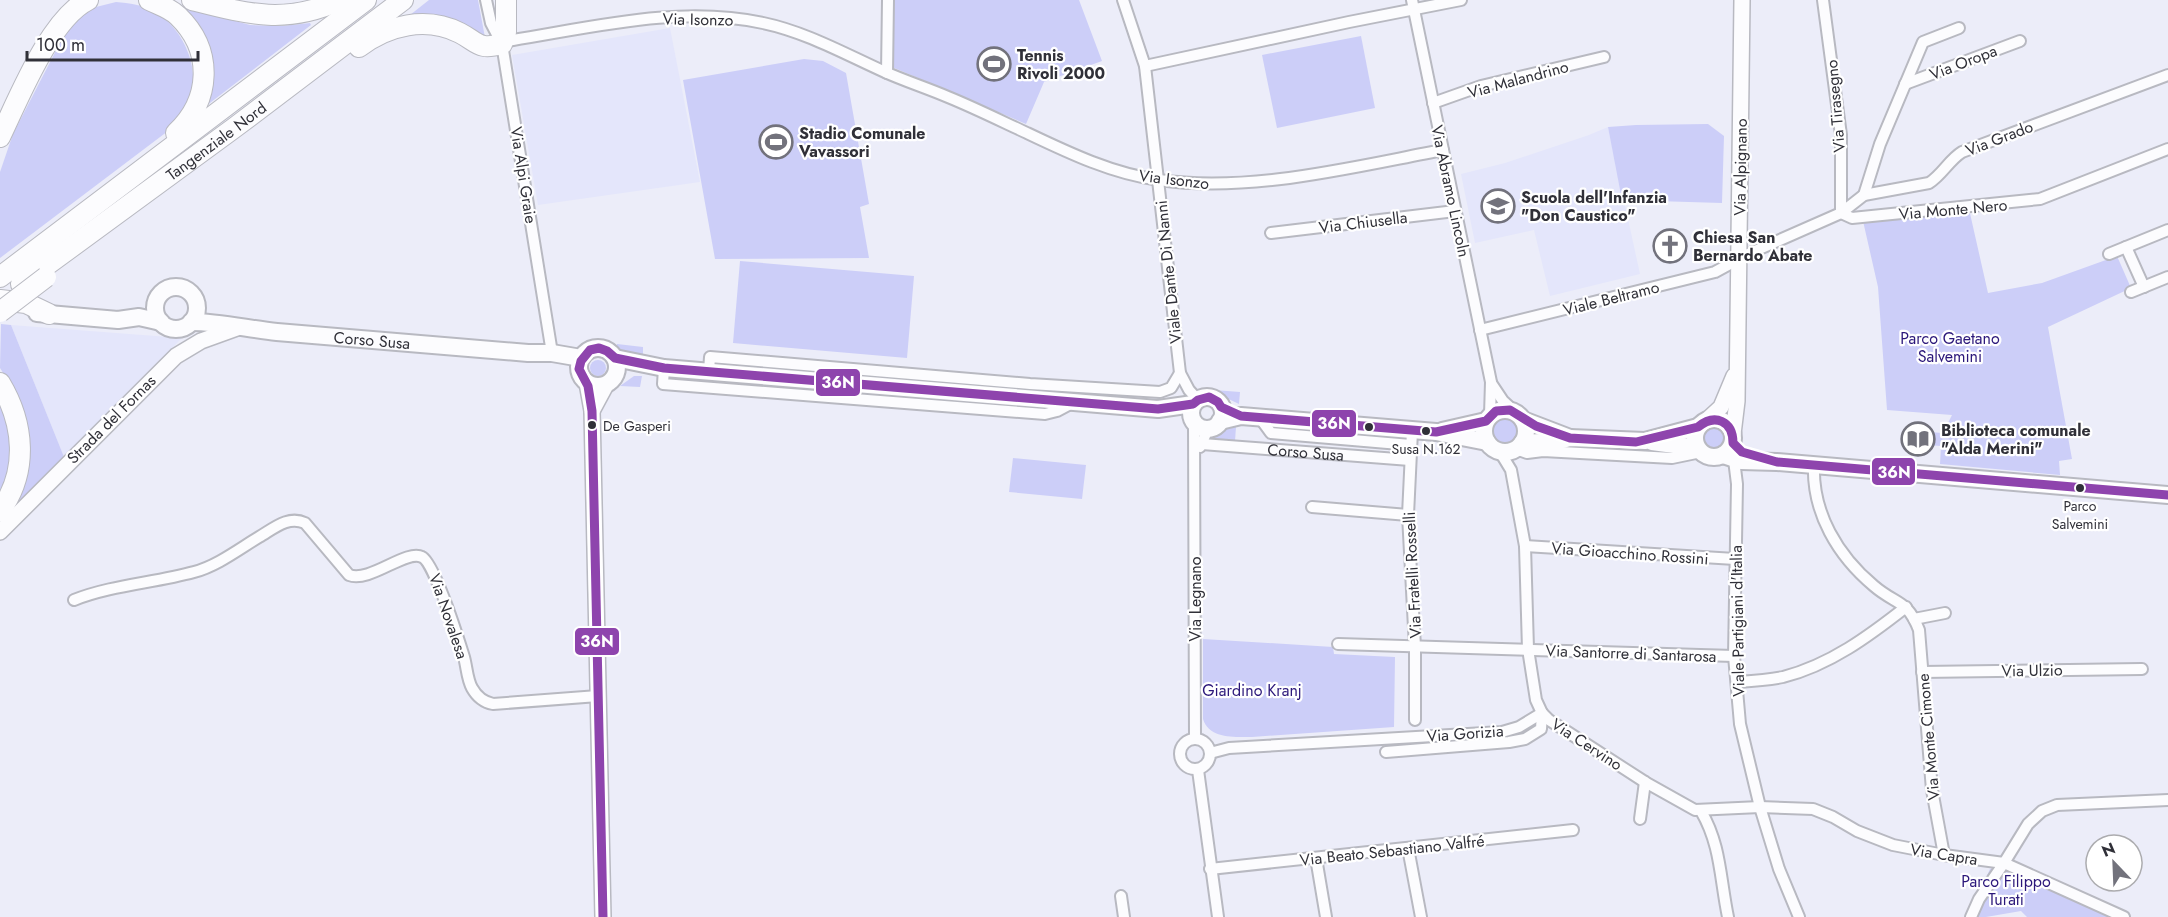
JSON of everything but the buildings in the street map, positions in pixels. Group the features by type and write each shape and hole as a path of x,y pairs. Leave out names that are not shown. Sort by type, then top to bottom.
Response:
{"highway":[{"path":"0,137 60,23 70,12 88,0"},
{"path":"87,212 107,185 177,132 190,119 203,90 204,74 201,57 187,27 168,8 149,0"},
{"path":"192,0 246,14 283,16 307,13 340,0"},
{"name":"Tangenziale Nord","path":"2,275 366,0"},
{"name":"Tangenziale Nord","path":"37,278 63,265 80,242 403,0"},
{"path":"234,128 282,105 368,40 399,27 415,23 430,24 459,33 488,48 502,44 506,33 506,0"},
{"path":"0,127 20,97"},
{"path":"0,300 37,278"},
{"path":"0,311 37,278"},
{"path":"0,300 26,303 49,314"},
{"path":"0,383 16,415 20,431 20,450 13,487 0,511"}],"main road":[{"path":"0,311 118,320 139,317 161,322 172,328 186,326 191,322 195,316 194,298 189,292 178,287 170,288 163,292 156,303 139,317"},
{"path":"156,303 157,316 161,322"},
{"name":"Corso Susa","path":"196,306 216,322"},
{"name":"Corso Susa","path":"191,322 216,322 237,328 528,353 552,353 583,371"},
{"path":"599,348 607,351 612,372 595,386 583,371 590,350 599,348"},
{"name":"Corso Susa","path":"528,353 583,371"},
{"name":"Corso Susa","path":"612,372 710,364 827,389 847,376 904,396 984,387 1075,402 1142,400 1163,409 1204,418 1241,416 1412,438 1488,418"},
{"path":"1503,410 1520,416 1526,432 1508,447 1484,432 1488,418 1503,410"},
{"name":"Corso Susa","path":"1520,416 1570,438 1632,446 1699,450"},
{"path":"1731,448 1711,457 1699,450 1694,435 1703,423 1714,418 1725,422 1731,448 1760,463 1777,462 2168,495"},
{"name":"Corso Susa","path":"1632,446 1703,423"},
{"name":"Corso Susa","path":"1436,432 1508,447 1570,438"}],"street":[{"name":"Via Alpi Graie","path":"486,0 491,23 502,44 552,353"},
{"path":"887,73 888,0"},
{"name":"Viale Dante Di Nanni","path":"1123,0 1145,66 1179,373 1204,418"},
{"path":"1145,66 1413,4 1461,0"},
{"name":"Via Alpignano","path":"1731,448 1736,417 1742,0"},
{"name":"Via Tirasegno","path":"1823,0 1840,135 1841,213"},
{"name":"Via Abramo Lincoln","path":"1413,4 1491,382 1488,418"},
{"name":"Via Isonzo","path":"502,44 525,38 657,18 738,19 764,23 792,32 950,98 1090,161 1158,180 1217,184 1279,179 1443,150"},
{"name":"Via Oropa","path":"1864,195 1880,144 1923,42 1959,28"},
{"name":"Via Oropa","path":"1905,84 2020,41"},
{"name":"Via Malandrino","path":"1433,103 1481,86 1604,57"},
{"name":"Via Grado","path":"1841,213 1864,195 1929,183 1955,156 1962,152 2168,75"},
{"name":"Via Monte Nero","path":"1841,213 1852,218 2040,199 2168,149"},
{"name":"Via Chiusella","path":"1271,233 1455,211"},
{"path":"1739,259 1841,213"},
{"path":"2109,254 2168,230"},
{"path":"2126,247 2144,287"},
{"name":"Viale Beltramo","path":"1480,330 1708,274 1739,259"},
{"path":"2131,292 2168,277"},
{"name":"Strada del Fornas","path":"0,531 176,356 201,342 237,328"},
{"name":"Corso Susa","path":"710,364 1142,400 1166,391 1174,384 1179,373"},
{"name":"Corso Susa","path":"664,368 663,384 827,389 904,396 1044,414 1057,411 1075,402"},
{"path":"583,371 592,411 603,917"},
{"name":"Via Alpignano","path":"1703,423 1726,398 1737,371"},
{"path":"592,411 612,372"},
{"name":"Via Abramo Lincoln","path":"1491,382 1503,401 1520,416"},
{"name":"Corso Susa","path":"1204,418 1410,460"},
{"name":"Via Legnano","path":"1196,739 1196,459 1204,418"},
{"name":"Via Legnano","path":"1196,459 1204,418"},
{"name":"Via Fratelli Rosselli","path":"1412,438 1408,515 1415,647 1415,720"},
{"name":"Corso Susa","path":"1508,447 1527,453 1632,446 1672,459 1699,450"},
{"name":"Via Cervino","path":"1508,447 1525,546 1528,649 1536,700 1542,713 1549,720 1646,782 1695,810 1760,807"},
{"name":"Viale Partigiani d'Italia","path":"1731,448 1737,484 1734,656 1740,724 1760,807 1779,869 1799,917"},
{"name":"Via Monte Cimone","path":"1814,465 1815,495 1830,533 1842,552 1886,595 1906,606 1919,630 1932,790 1944,855"},
{"path":"1312,507 1408,515"},
{"name":"Via Novalesa","path":"74,600 102,590 195,572 219,561 285,522 299,520 305,523 349,574 354,576 384,568 411,556 419,555 425,558 434,571 471,687 481,700 493,704 598,696"},
{"name":"Via Gioacchino Rossini","path":"1525,546 1735,560"},
{"path":"1737,682 1783,677 1834,657 1856,645 1906,606"},
{"path":"1914,619 1945,613"},
{"name":"Via Santorre di Santarosa","path":"1338,644 1734,656"},
{"name":"Via Ulzio","path":"1922,672 2142,669"},
{"name":"Via Gorizia","path":"1386,752 1509,742 1525,738 1541,729 1542,713"},
{"name":"Via Gorizia","path":"1210,753 1237,747 1502,732 1519,727 1542,713"},
{"path":"1196,739 1205,743 1210,753 1208,764 1198,770 1186,767 1179,756 1183,744 1196,739"},
{"path":"1198,770 1218,917"},
{"path":"1640,819 1646,782"},
{"path":"1971,917 1978,899 2028,824 2049,807 2168,801"},
{"name":"Via Capra","path":"1760,807 1813,809 1875,839 1893,845 2004,863 2124,917"},
{"path":"1701,811 1711,828 1716,846 1728,917"},
{"name":"Via Beato Sebastiano Valfré","path":"1210,869 1573,830"},
{"path":"1408,848 1421,917"},
{"path":"1316,858 1326,917"},
{"path":"1121,896 1124,917"}],"shaded area":[{"path":"670,28 700,182 538,205 512,55"},
{"path":"1608,127 1640,274 1550,296 1534,230 1475,243 1461,174 1505,163"},
{"path":"11,325 182,338 64,457"}],"green space":[{"path":"429,0 478,0 486,43 440,18 410,15"},
{"name":"Tennis Rivoli 2000","path":"892,0 1079,0 1102,61 1044,82 1026,124 892,67"},
{"path":"116,2 136,5 156,12 175,29 183,41 192,66 192,93 187,105 168,131 0,258 0,172 13,134 66,31 80,16 96,7"},
{"path":"183,7 250,25 282,26 310,23 311,25 206,106"},
{"path":"1361,36 1375,108 1277,128 1262,55"},
{"name":"Stadio Comunale Vavassori","path":"804,59 823,61 846,73 869,204 860,207 869,258 715,259 683,80"},
{"path":"1708,124 1724,136 1722,203 1622,200 1608,127"},
{"name":"Parco Gaetano Salvemini","path":"1969,209 1988,293 2042,283 2117,256 2131,288 2048,327 2072,459 2059,461 2060,475 1940,464 1941,446 1927,445 1928,432 1943,433 1952,415 1887,410 1878,287 1863,221"},
{"path":"740,261 914,276 907,358 733,343"},
{"path":"1,324 11,325 64,457 12,510 29,439 21,402 0,368"},
{"path":"617,344 643,347 643,358 617,349"},
{"path":"595,360 601,360 606,368 604,374 595,376 590,371 590,365"},
{"path":"634,376 642,376 640,387 620,386"},
{"path":"1214,390 1240,392 1239,404 1214,392"},
{"path":"0,400 10,428 12,448 8,472 0,495"},
{"path":"1505,416 1515,420 1519,430 1515,440 1505,444 1495,440 1491,430 1495,420"},
{"path":"1236,427 1235,441 1208,439 1218,431"},
{"path":"1714,427 1722,430 1725,438 1722,446 1714,449 1706,446 1703,438 1706,430"},
{"path":"1013,458 1086,465 1082,499 1009,492"},
{"name":"Giardino Kranj","path":"1203,639 1333,647 1334,654 1395,657 1394,727 1252,737 1230,737 1216,733 1206,726 1203,719"},
{"name":"Parco Filippo Turati","path":"2004,864 2115,917 2027,917 2021,911 1986,917 1968,917 1990,869"}],"transit line":[{"name":"36N","path":"603,917 592,411 588,386 579,369 581,361 590,350 599,348 615,358 664,368 1158,409 1193,404 1209,397 1218,402 1221,407 1241,416 1436,432 1486,421 1496,411 1510,410 1536,426 1570,438 1636,442 1717,420 1730,429 1733,443 1742,452 1777,462 2168,495"}],"place":[{"name":"Tennis Rivoli 2000","path":"994,64"},
{"name":"Stadio Comunale Vavassori","path":"776,142"},
{"name":"Scuola dell'Infanzia \"Don Caustico\"","path":"1498,206"},
{"name":"Chiesa San Bernardo Abate","path":"1670,246"},
{"name":"De Gasperi","path":"592,425"},
{"name":"Susa N.162","path":"1426,431"},
{"name":"Biblioteca comunale \"Alda Merini\"","path":"1918,439"},
{"name":"Parco Salvemini","path":"2080,488"}]}
